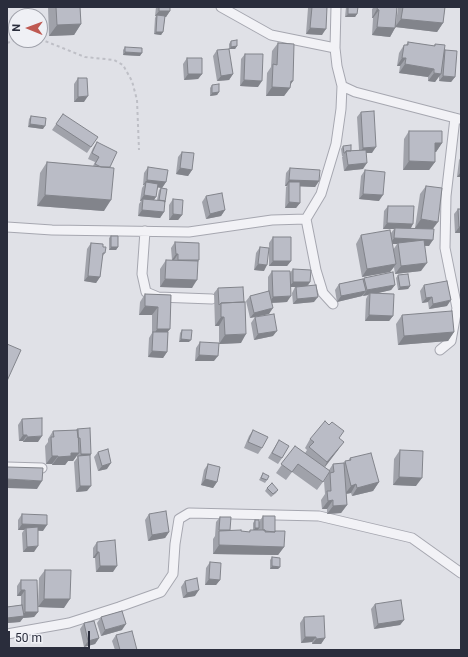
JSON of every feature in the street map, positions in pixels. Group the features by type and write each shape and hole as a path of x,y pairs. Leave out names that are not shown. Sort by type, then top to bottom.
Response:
{"street":[{"path":"220,7 271,35 335,48"},
{"path":"333,304 323,293 316,270 306,219 321,194 336,144 341,109 342,86 337,66 335,48 336,7"},
{"path":"342,86 355,92 458,119 446,196 445,248 457,308 451,341 440,350"},
{"path":"7,227 52,230 189,232 272,220 306,219"},
{"path":"146,231 142,274 146,292 158,297 212,299"},
{"path":"7,467 42,468"},
{"path":"7,634 69,622 119,607 161,592 173,574 175,544 179,520 189,513 319,516 412,538 461,572"}],"path":[{"path":"48,42 85,57 114,60 123,65 132,81 137,100 139,150"}],"building":[{"path":"56,7 80,7 81,24 57,25"},
{"path":"159,7 170,7 170,11 159,11"},
{"path":"312,7 327,7 326,29 310,28"},
{"path":"348,7 358,7 357,14 348,14"},
{"path":"378,7 397,7 395,28 377,27"},
{"path":"403,7 445,7 443,23 401,19"},
{"path":"157,15 165,16 163,32 156,32"},
{"path":"237,40 237,46 231,47 231,41"},
{"path":"408,42 435,46 435,44 445,45 441,74 434,73 434,69 405,64 406,58 402,58 404,45 408,45"},
{"path":"278,43 294,44 293,81 291,81 290,88 272,87 273,64 277,65"},
{"path":"125,47 142,48 142,53 125,52"},
{"path":"229,49 233,74 221,76 217,50"},
{"path":"445,50 457,51 455,77 443,76"},
{"path":"245,54 263,54 262,81 244,80"},
{"path":"187,58 202,58 202,74 188,74"},
{"path":"78,78 87,78 88,96 78,97"},
{"path":"219,84 219,92 212,93 212,85"},
{"path":"374,111 376,147 363,148 361,112"},
{"path":"63,114 98,137 91,147 56,124"},
{"path":"31,116 46,118 45,126 30,124"},
{"path":"409,131 442,131 442,143 435,143 435,162 409,161"},
{"path":"97,142 117,152 110,167 101,167 95,164 99,157 92,153"},
{"path":"351,145 351,151 346,151 344,153 343,146"},
{"path":"366,150 367,163 348,165 346,151"},
{"path":"182,152 194,153 192,170 180,168"},
{"path":"47,162 114,168 111,200 45,195"},
{"path":"148,167 168,170 166,182 147,180"},
{"path":"290,168 320,170 319,181 289,180"},
{"path":"365,170 385,172 383,195 363,194"},
{"path":"146,182 158,184 156,197 144,195"},
{"path":"289,182 300,182 300,203 289,202"},
{"path":"426,186 442,188 438,222 421,219"},
{"path":"161,188 167,189 165,202 159,200"},
{"path":"222,193 225,210 210,214 206,196"},
{"path":"143,199 165,201 164,212 142,210"},
{"path":"173,199 183,200 182,215 173,214"},
{"path":"388,206 414,206 413,224 387,223"},
{"path":"458,209 461,209 461,227 459,227"},
{"path":"395,228 434,229 433,240 394,238"},
{"path":"390,230 396,264 367,269 361,235"},
{"path":"111,236 118,236 118,247 111,247"},
{"path":"273,237 291,237 291,261 273,261"},
{"path":"424,240 427,263 401,266 398,243"},
{"path":"175,242 199,243 199,260 178,260"},
{"path":"91,243 103,244 103,247 106,247 105,253 103,253 100,277 88,276"},
{"path":"260,247 269,248 267,265 258,264"},
{"path":"166,260 198,261 197,280 165,279"},
{"path":"293,269 311,270 310,282 293,282"},
{"path":"272,271 290,271 291,296 273,297"},
{"path":"393,272 395,285 367,290 364,278"},
{"path":"408,274 410,286 400,287 398,275"},
{"path":"363,279 366,291 341,296 339,284"},
{"path":"447,281 451,300 433,304 432,297 426,298 424,285"},
{"path":"316,285 318,297 297,299 296,287"},
{"path":"243,287 244,302 221,303 219,305 218,288"},
{"path":"269,291 273,308 254,313 250,296"},
{"path":"370,293 394,294 393,316 369,315"},
{"path":"145,294 171,295 170,329 157,329 158,307 145,306"},
{"path":"245,302 246,334 225,335 224,317 221,317 221,303"},
{"path":"452,311 454,332 404,336 402,315"},
{"path":"274,314 277,331 258,334 255,317"},
{"path":"182,330 192,330 191,340 181,339"},
{"path":"153,332 168,332 167,352 152,351"},
{"path":"200,342 219,343 218,356 199,355"},
{"path":"7,344 21,350 7,381"},
{"path":"42,418 42,436 27,437 27,435 23,435 22,419"},
{"path":"325,421 329,425 332,422 344,431 339,438 344,442 327,462 309,447 314,442 310,439"},
{"path":"90,428 91,454 81,454 80,438 78,438 77,429"},
{"path":"78,430 79,453 71,453 71,456 52,456 51,437 54,437 53,431"},
{"path":"253,430 268,437 262,448 248,442"},
{"path":"279,440 289,446 282,458 272,453"},
{"path":"295,446 330,471 323,482 298,464 292,472 281,464"},
{"path":"108,449 111,463 102,466 98,452"},
{"path":"400,450 423,451 422,478 399,477"},
{"path":"371,453 379,482 357,488 356,484 351,486 345,461 351,460 350,458"},
{"path":"90,455 91,486 80,486 78,456"},
{"path":"344,463 347,505 333,506 333,500 328,501 327,491 331,491 330,473 334,472 333,464"},
{"path":"208,464 220,467 217,482 205,479"},
{"path":"7,467 43,468 42,481 7,479"},
{"path":"263,473 269,476 267,480 261,478"},
{"path":"272,483 278,490 273,494 267,488"},
{"path":"166,511 169,532 152,535 149,514"},
{"path":"22,514 47,515 47,525 22,524"},
{"path":"263,516 275,516 275,532 263,530"},
{"path":"220,517 231,517 230,530 219,530"},
{"path":"255,520 259,520 259,528 255,528"},
{"path":"38,527 38,546 27,547 26,528"},
{"path":"241,530 250,532 250,530 265,530 265,532 285,531 284,547 219,545 219,531"},
{"path":"115,540 117,566 100,566 99,552 97,552 97,542"},
{"path":"272,557 280,558 280,567 272,566"},
{"path":"210,562 221,563 220,580 209,579"},
{"path":"45,570 71,570 70,599 44,599"},
{"path":"197,578 199,590 187,593 185,581"},
{"path":"21,580 37,580 38,612 25,612 25,590 21,590"},
{"path":"401,600 404,620 378,624 375,604"},
{"path":"22,605 24,616 7,618 7,607"},
{"path":"122,611 126,624 105,630 101,617"},
{"path":"324,616 325,638 316,639 316,637 305,637 304,617"},
{"path":"94,621 99,638 88,641 84,623"},
{"path":"132,631 137,650 120,650 116,635"}]}
